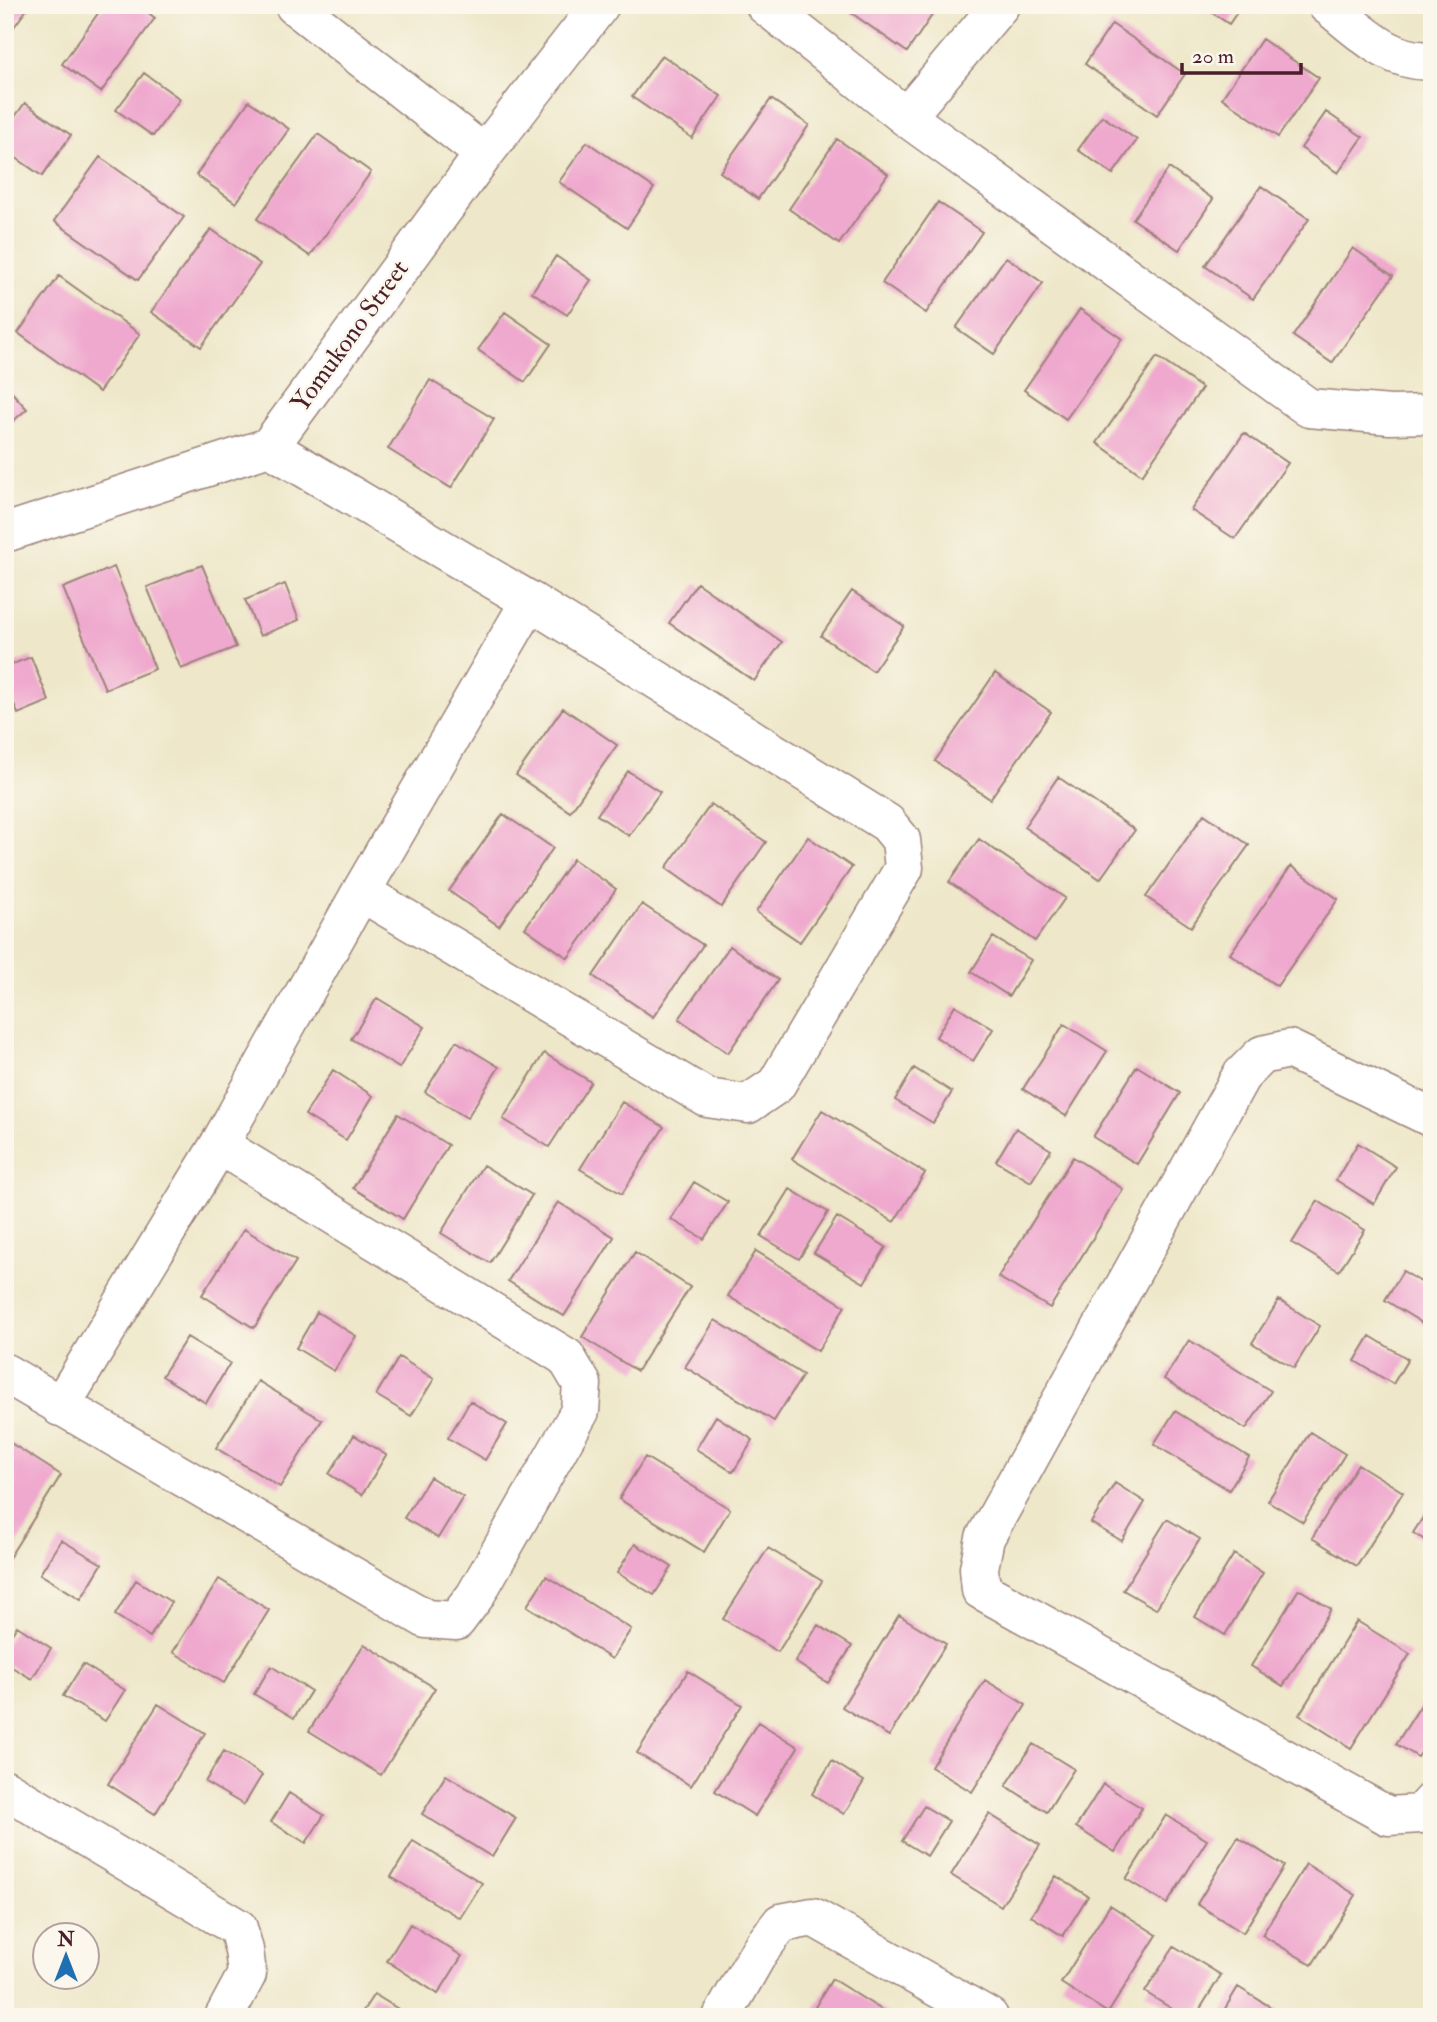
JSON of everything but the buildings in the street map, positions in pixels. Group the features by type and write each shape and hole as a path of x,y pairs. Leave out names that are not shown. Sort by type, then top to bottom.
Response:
{"street":[{"path":"294,5 484,154"},
{"name":"Yomukono Street","path":"269,447 484,154 600,5"},
{"path":"765,5 906,117 1310,408 1390,415 1432,414"},
{"path":"906,117 1000,5"},
{"path":"1327,5 1391,54 1423,61 1432,60"},
{"path":"5,533 269,447 530,601 887,823 901,840 904,868 776,1085 748,1104 707,1098 361,892"},
{"path":"60,1406 219,1145 361,892 530,601"},
{"path":"1432,1118 1289,1049 1262,1055 1241,1076 985,1538 979,1568 981,1590 1388,1816 1420,1814 1432,1801"},
{"path":"5,1373 426,1619 457,1621 475,1596 580,1411 582,1384 566,1357 219,1145"},
{"path":"5,1789 238,1928 247,1974 224,2017"},
{"path":"722,2017 760,1950 781,1923 813,1917 989,2017"}]}
